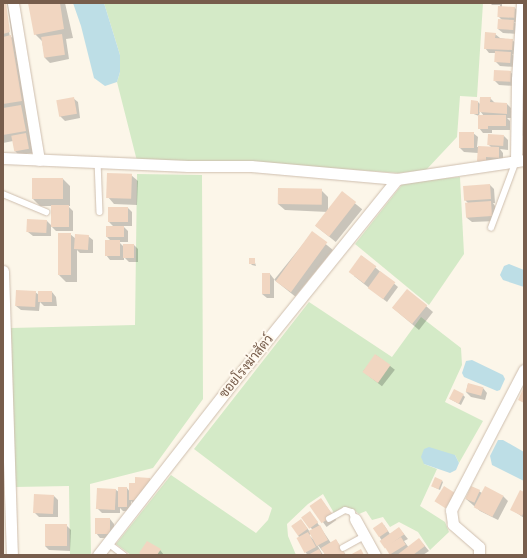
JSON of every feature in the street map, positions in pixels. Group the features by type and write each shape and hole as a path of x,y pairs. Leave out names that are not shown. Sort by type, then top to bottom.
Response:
{"street":[{"path":"12,3 39,160"},
{"path":"3,158 39,160 98,160 188,166 251,166 398,179 520,161 517,79 522,3"},
{"name":"ซอยโรงฆ่าสัตว์","path":"98,555 226,391 398,179"},
{"path":"3,271 12,555"},
{"path":"479,555 479,547 453,524 451,510 524,370"},
{"path":"356,519 375,555"}],"lane":[{"path":"98,160 100,212"},
{"path":"491,228 520,161"},
{"path":"3,194 46,212"},
{"path":"329,519 345,510 352,512 356,519"},
{"path":"343,548 365,536"},
{"path":"108,543 124,555"}],"green space":[{"path":"104,3 483,3 477,97 460,96 457,137 426,170 399,173 228,161 137,161 117,82 120,72 120,55"},
{"path":"137,174 202,175 203,399 153,468 90,484 91,553 90,555 70,555 69,486 15,487 11,328 135,325"},
{"path":"460,177 464,254 429,305 355,244 404,182"},
{"path":"309,302 392,357 421,317 461,348 462,365 445,402 483,421 459,463 455,455 424,464 437,469 420,506 445,522 449,532 430,550 418,532 399,522 390,527 383,517 372,520 366,511 359,514 353,509 342,508 334,513 323,494 308,504 287,524 288,536 296,555 131,555 116,544 171,475 256,533 268,520 272,508 194,449"}],"water":[{"path":"73,3 104,3 120,55 120,72 117,82 105,86 94,78 81,26"},
{"path":"509,264 524,270 524,287 503,280 500,275 504,266"},
{"path":"472,360 503,375 505,379 500,390 497,391 464,377 462,373 466,361"},
{"path":"498,440 503,440 524,452 524,481 492,465 490,456"},
{"path":"429,447 455,455 459,463 456,470 450,473 424,464 421,457 424,449"}],"building":[{"path":"3,3 6,3 10,32 3,34"},
{"path":"28,3 60,3 64,29 34,35"},
{"path":"498,6 515,7 514,18 497,17"},
{"path":"498,19 514,20 513,30 497,29"},
{"path":"485,32 496,33 495,38 513,39 512,50 484,49"},
{"path":"62,34 65,55 44,58 41,37"},
{"path":"11,35 22,101 3,104 3,37"},
{"path":"495,51 511,52 510,63 494,62"},
{"path":"494,70 511,71 510,82 493,81"},
{"path":"74,97 77,114 59,117 56,100"},
{"path":"480,97 491,97 490,102 507,103 507,114 479,112"},
{"path":"471,100 478,101 478,114 470,114"},
{"path":"21,105 26,131 3,135 3,108"},
{"path":"478,115 506,115 506,126 488,126 488,129 478,129"},
{"path":"459,132 474,132 474,148 459,148"},
{"path":"26,133 29,149 14,152 11,136"},
{"path":"488,134 504,135 503,146 487,145"},
{"path":"478,146 499,147 499,158 486,157 486,162 477,161"},
{"path":"107,173 132,174 131,199 106,198"},
{"path":"32,178 63,178 63,199 32,199"},
{"path":"490,184 491,199 464,201 463,186"},
{"path":"278,188 322,189 322,205 278,204"},
{"path":"342,191 356,202 329,237 315,226"},
{"path":"491,201 492,216 466,218 465,203"},
{"path":"51,205 69,205 69,227 51,227"},
{"path":"108,207 128,207 128,222 108,222"},
{"path":"27,219 47,220 46,233 26,232"},
{"path":"106,226 124,226 124,237 106,237"},
{"path":"312,231 327,242 291,292 276,281"},
{"path":"58,233 71,233 71,275 58,275"},
{"path":"75,234 89,235 88,250 74,249"},
{"path":"105,240 120,240 120,256 105,256"},
{"path":"123,244 134,244 134,258 123,258"},
{"path":"361,255 376,266 364,283 349,272"},
{"path":"249,258 255,258 255,264 249,264"},
{"path":"380,271 395,282 383,299 368,288"},
{"path":"262,273 270,273 270,294 262,294"},
{"path":"407,289 427,305 412,324 392,308"},
{"path":"16,290 36,291 35,307 15,306"},
{"path":"38,291 52,291 52,302 38,302"},
{"path":"375,354 391,365 378,383 362,372"},
{"path":"468,383 483,387 481,396 466,392"},
{"path":"454,389 464,394 459,404 449,399"},
{"path":"523,389 524,390 524,403 518,400"},
{"path":"135,477 150,478 150,482 135,500 129,500 129,483 135,483"},
{"path":"435,477 442,480 438,489 431,486"},
{"path":"444,486 455,493 445,508 434,501"},
{"path":"471,486 480,490 474,503 465,499"},
{"path":"485,486 504,496 492,517 474,507"},
{"path":"118,487 127,487 127,507 118,507"},
{"path":"97,488 116,489 115,510 96,509"},
{"path":"520,490 524,492 524,511 522,516 510,510"},
{"path":"34,494 54,495 53,514 33,513"},
{"path":"321,498 333,515 322,523 310,506"},
{"path":"310,511 318,522 309,529 301,517"},
{"path":"95,518 110,518 110,534 95,534"},
{"path":"301,519 308,529 298,536 291,526"},
{"path":"382,522 388,531 379,537 373,528"},
{"path":"45,524 67,524 67,546 45,546"},
{"path":"320,525 328,540 317,546 309,531"},
{"path":"399,527 404,534 385,548 380,541"},
{"path":"308,532 316,547 305,553 297,538"},
{"path":"401,537 406,545 390,555 385,547"},
{"path":"419,538 425,546 413,555 397,555"},
{"path":"336,539 345,554 325,555 321,548"},
{"path":"147,541 161,549 157,555 142,555 139,553"},
{"path":"319,549 322,555 308,555"},
{"path":"361,549 364,555 350,555"}]}
